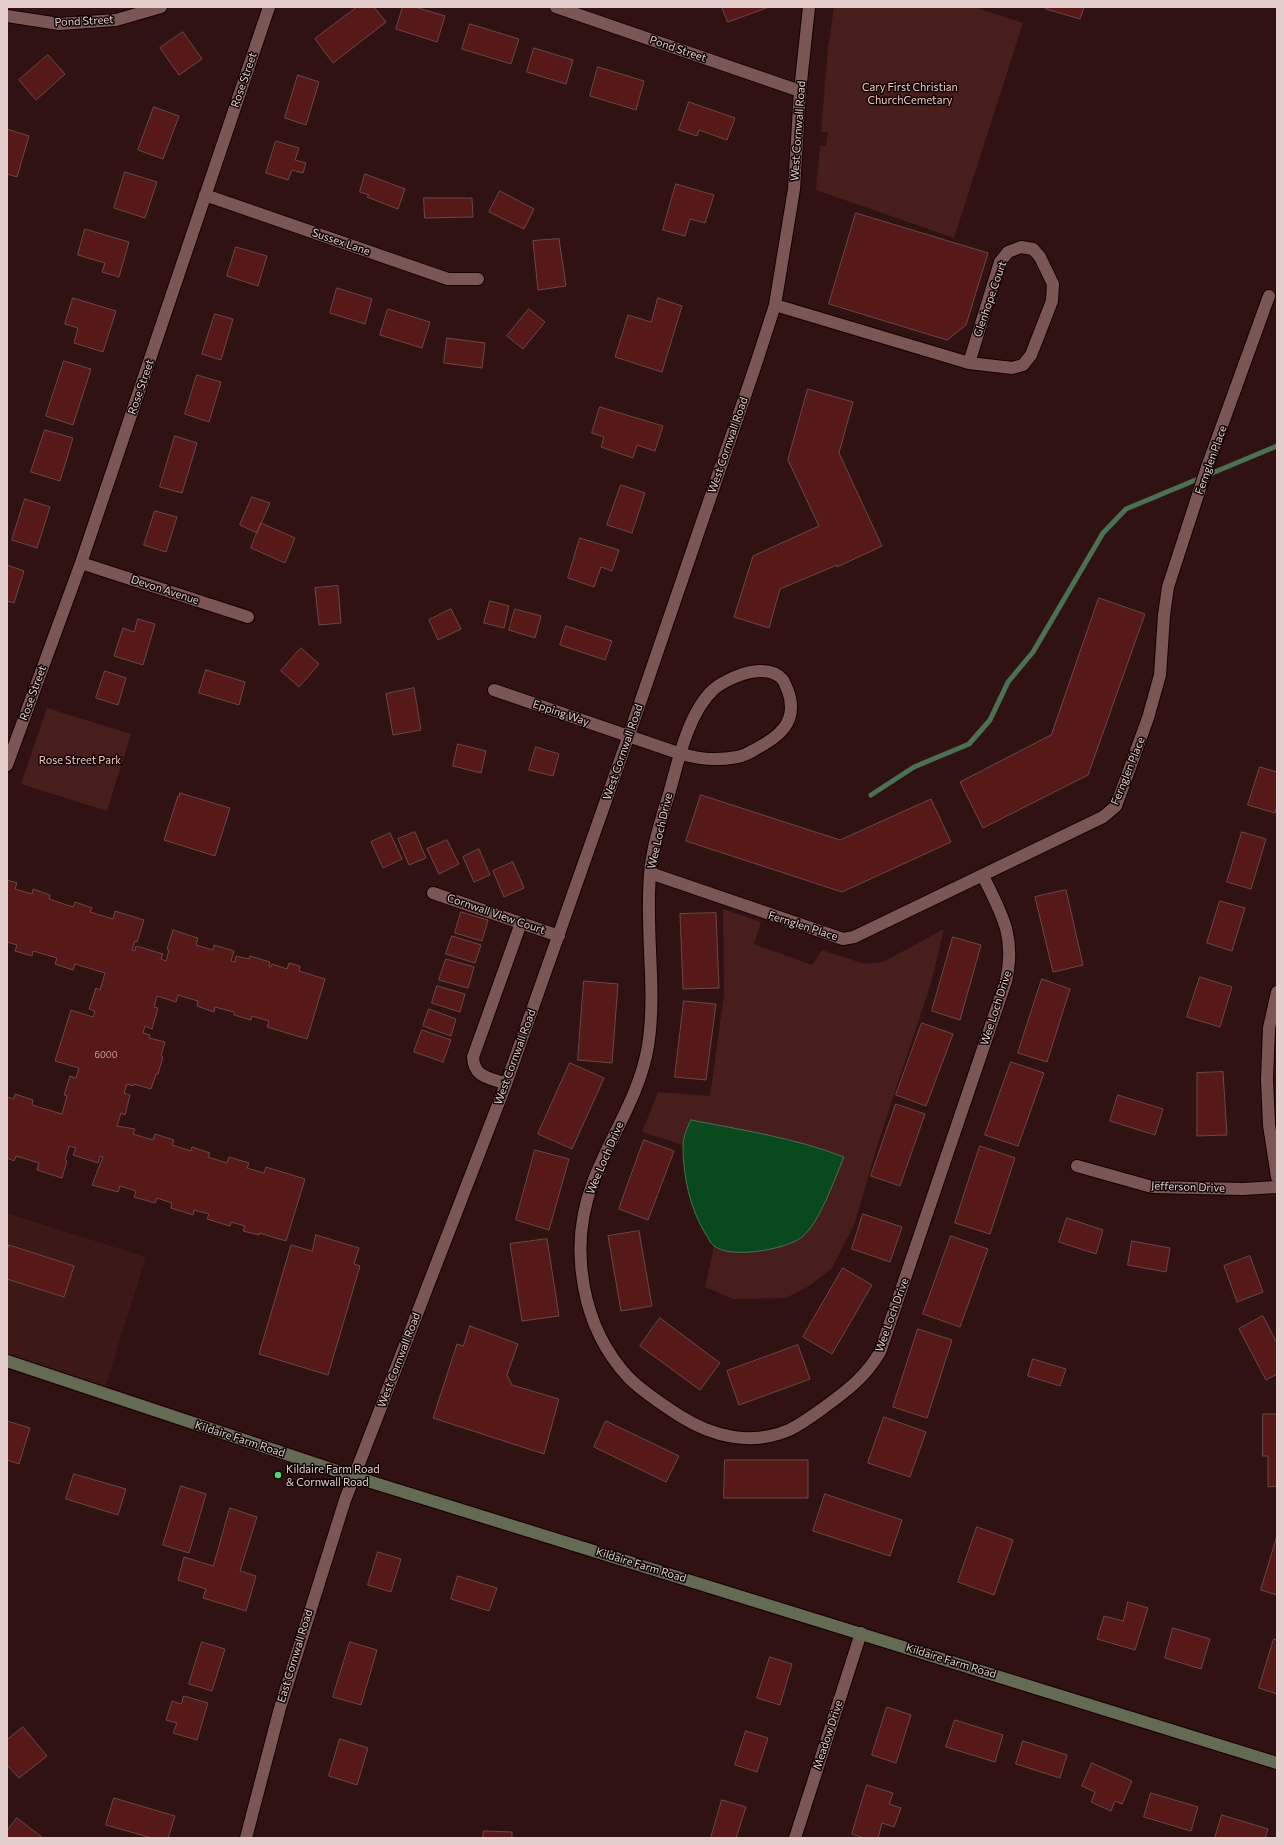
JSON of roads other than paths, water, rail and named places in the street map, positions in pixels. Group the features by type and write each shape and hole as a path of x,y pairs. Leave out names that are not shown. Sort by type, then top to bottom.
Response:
{"main road":[{"name":"Kildaire Farm Road","path":"7,1361 355,1476 1277,1763"}],"street":[{"name":"Pond Street","path":"7,16 59,24 116,20 161,7"},
{"name":"Rose Street","path":"7,765 81,562 269,7"},
{"name":"Pond Street","path":"556,7 800,90"},
{"name":"West Cornwall Road","path":"355,1476 506,1084 629,736 775,305 794,189 800,90 809,7"},
{"name":"Sussex Lane","path":"206,195 448,279 478,279"},
{"name":"Glenhope Court","path":"775,305 969,363 1012,368 1023,365 1031,355 1052,300 1053,284 1040,257 1032,249 1021,247 1008,252 1000,262 969,363"},
{"name":"Fernglen Place","path":"650,872 843,939 854,937 983,876 1103,817 1116,806 1134,760 1156,695 1160,675 1164,615 1168,587 1207,467 1270,296"},
{"name":"Devon Avenue","path":"81,562 248,617"},
{"name":"Wee Loch Drive","path":"680,754 711,760 741,757 773,741 785,727 792,713 790,697 784,681 775,673 762,671 747,673 735,677 714,689 700,707 680,754 658,829 650,872 648,912 651,1017 648,1046 636,1087 593,1181 586,1201 580,1239 583,1287 593,1321 600,1335 629,1378 651,1397 693,1424 716,1434 740,1439 772,1435 789,1430 810,1418 849,1390 871,1366 880,1352 1008,976 1010,952 1005,922 983,876"},
{"name":"Epping Way","path":"494,690 680,754"},
{"name":"Cornwall View Court","path":"433,892 559,936"},
{"path":"506,1084 478,1072 474,1065 474,1057 521,923"},
{"path":"1277,992 1269,1028 1267,1079 1268,1125 1277,1177"},
{"name":"Jefferson Drive","path":"1077,1166 1152,1187 1243,1189 1277,1187"},
{"name":"East Cornwall Road","path":"246,1838 280,1708 297,1650 345,1500 355,1476"},
{"name":"Meadow Drive","path":"795,1838 861,1633"}],"waterway":[{"path":"871,795 914,767 969,744 990,720 1008,682 1033,652 1103,533 1126,509 1277,446"}],"place":[{"name":"Kildaire Farm Road & Cornwall Road","path":"278,1475"}],"park label":[{"name":"Cary First Christian ChurchCemetary","path":"910,93"},
{"name":"Rose Street Park","path":"80,760"}]}
